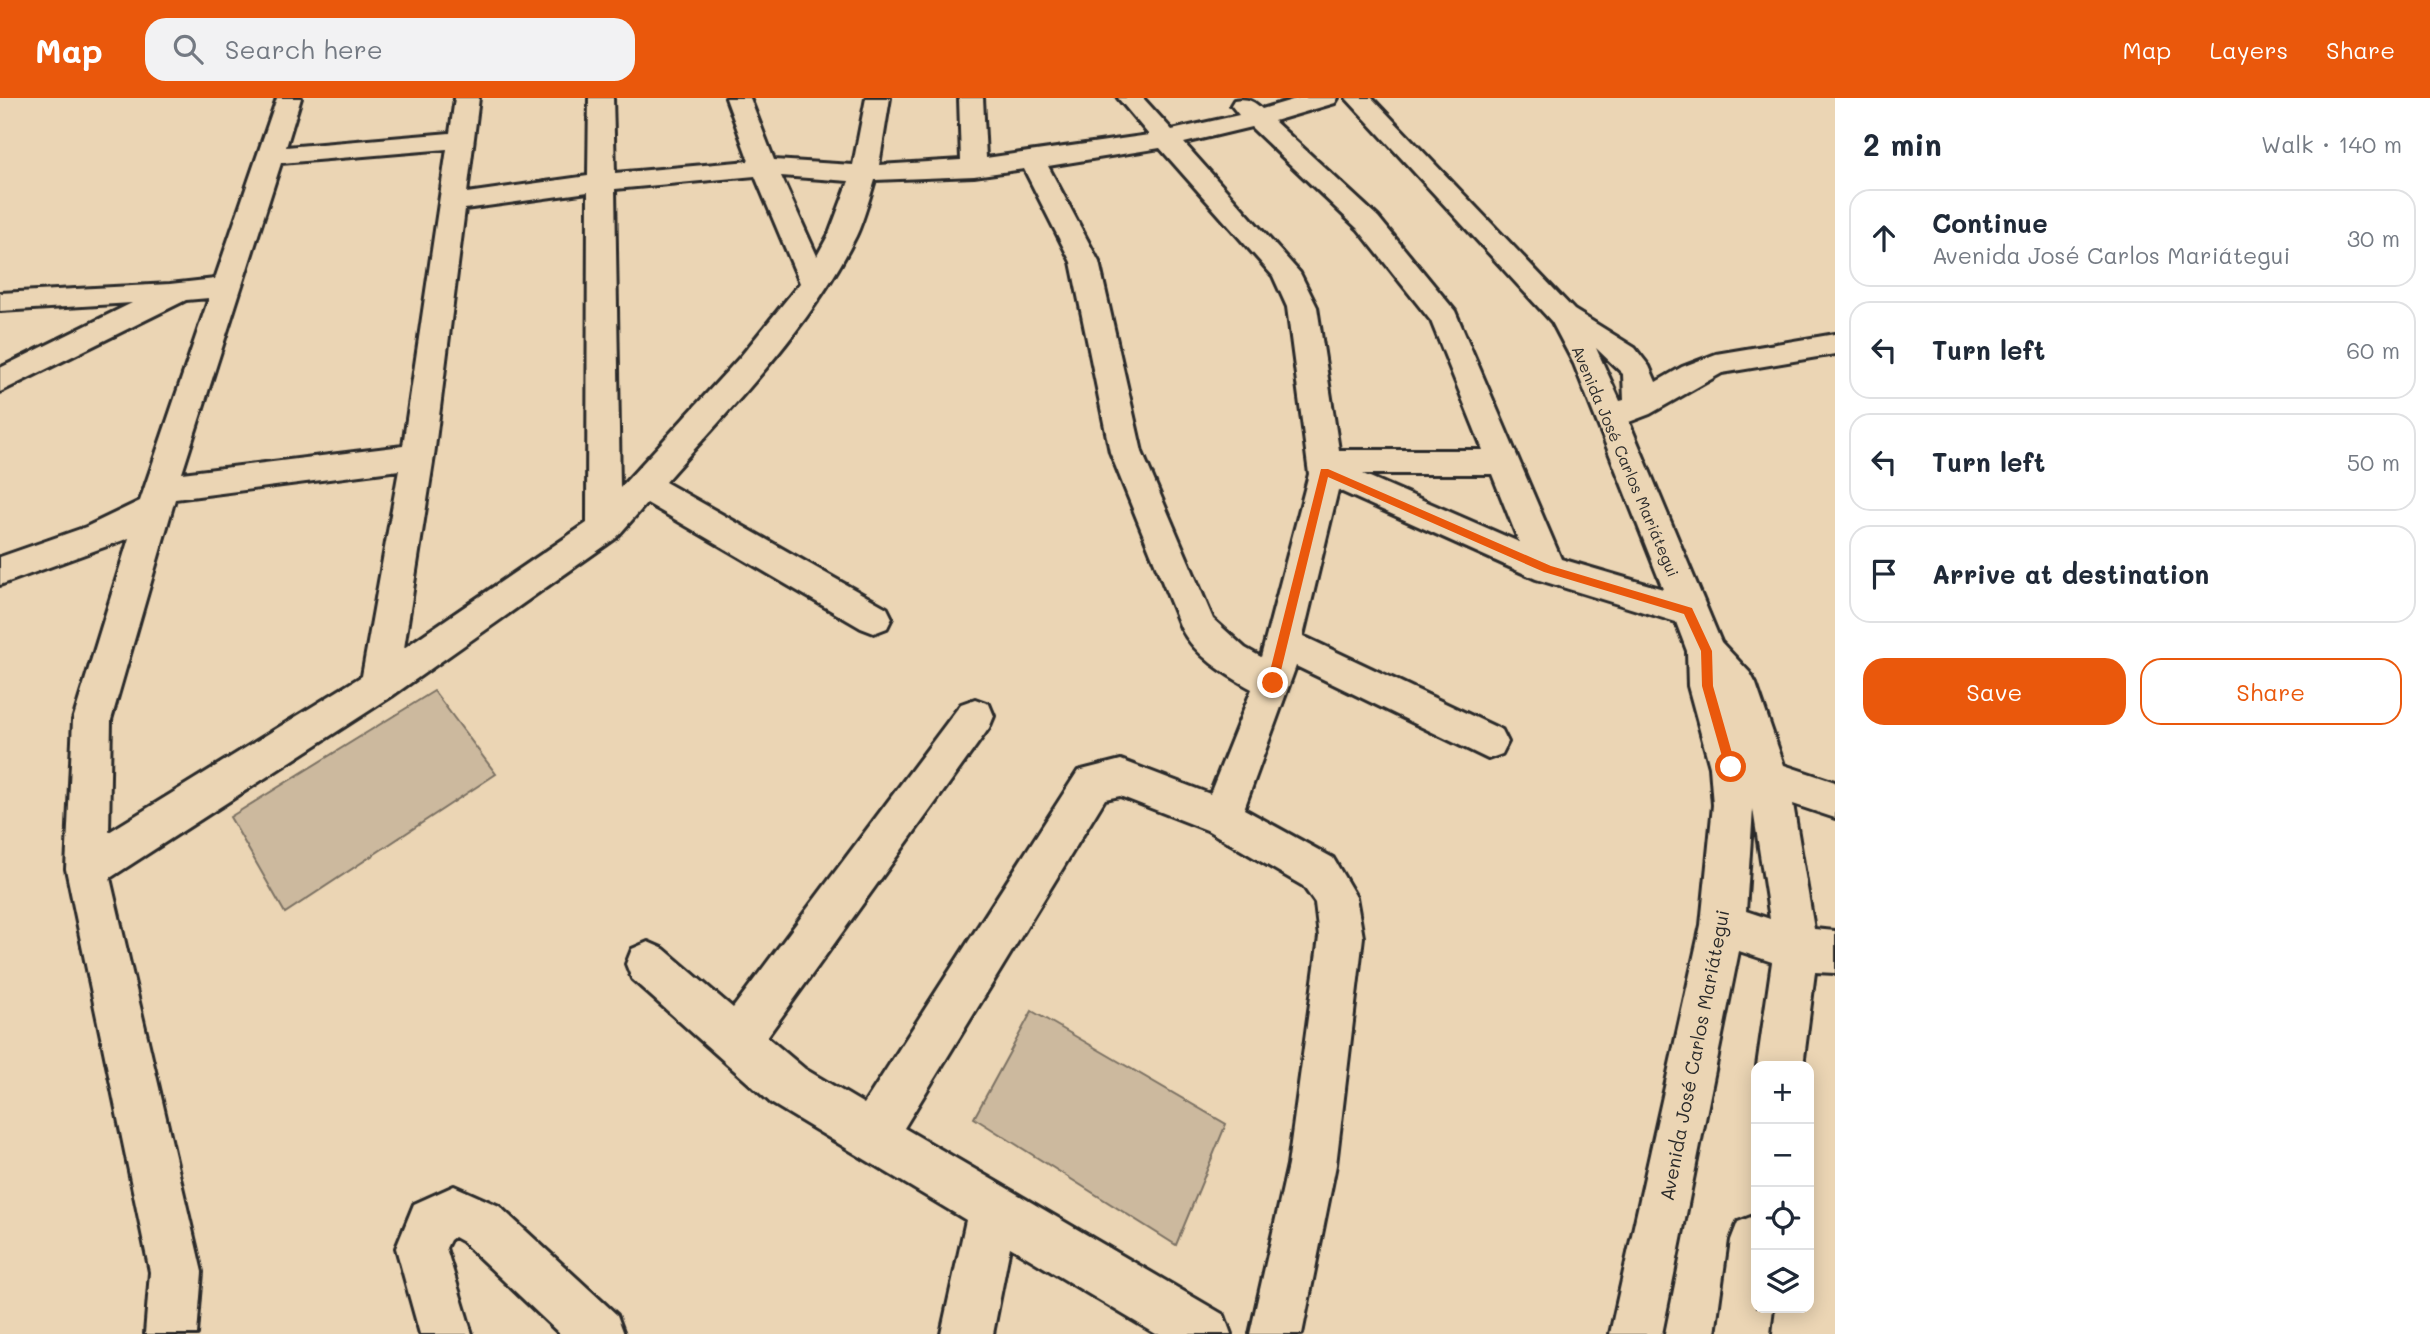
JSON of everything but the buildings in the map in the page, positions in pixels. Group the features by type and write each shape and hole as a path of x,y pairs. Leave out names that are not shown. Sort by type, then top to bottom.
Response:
{"street":[{"path":"171,1334 176,1272 87,869 92,720 158,498 289,98"},
{"path":"379,685 418,456 467,98"},
{"path":"601,98 604,529"},
{"path":"738,98 745,122 815,284"},
{"path":"87,869 379,685 604,529 752,363 815,284 843,234 865,173 878,98"},
{"path":"971,98 974,167"},
{"path":"1130,98 1286,273 1302,307 1325,466 1273,683 1221,817"},
{"path":"451,202 603,181 765,168 865,173 1033,162 1166,139 1247,109 1326,98"},
{"name":"Avenida José Carlos Mariátegui","path":"1358,98 1564,317 1588,364 1706,651 1737,684 1749,772 1815,950 1782,1061"},
{"path":"1247,109 1367,223 1445,318 1548,569"},
{"path":"272,156 460,140"},
{"path":"1033,162 1062,213 1085,262 1126,452 1199,628 1232,659 1273,683"},
{"path":"0,302 228,287"},
{"path":"0,381 180,291"},
{"path":"1564,317 1612,346 1630,362 1639,375 1639,406"},
{"path":"1610,417 1639,406 1685,378 1716,364 1835,344"},
{"path":"0,571 125,527 158,498 418,456"},
{"path":"1325,466 1504,462"},
{"path":"1325,466 1548,569 1688,611"},
{"path":"644,485 874,618"},
{"path":"1283,643 1489,742"},
{"path":"737,1041 975,716"},
{"path":"1749,772 1835,800"},
{"name":"Avenida José Carlos Mariátegui","path":"1636,1334 1723,925 1733,804 1749,772"},
{"path":"871,1136 1092,784 1121,778 1221,817 1318,872 1335,897 1341,937 1312,1165 1276,1334"},
{"path":"1723,925 1815,950"},
{"path":"648,964 788,1086 1205,1334"},
{"path":"967,1334 993,1208"},
{"path":"446,1334 421,1248 432,1222 454,1211 481,1224 598,1334"},
{"path":"1744,1334 1755,1250"}],"shaded area":[{"path":"434,691 496,774 285,913 230,817"},
{"path":"1032,1011 1226,1124 1176,1245 974,1118"}],"route":[{"path":"1273,683 1325,471 1548,569 1688,611 1706,651 1707,686 1731,767"}]}
